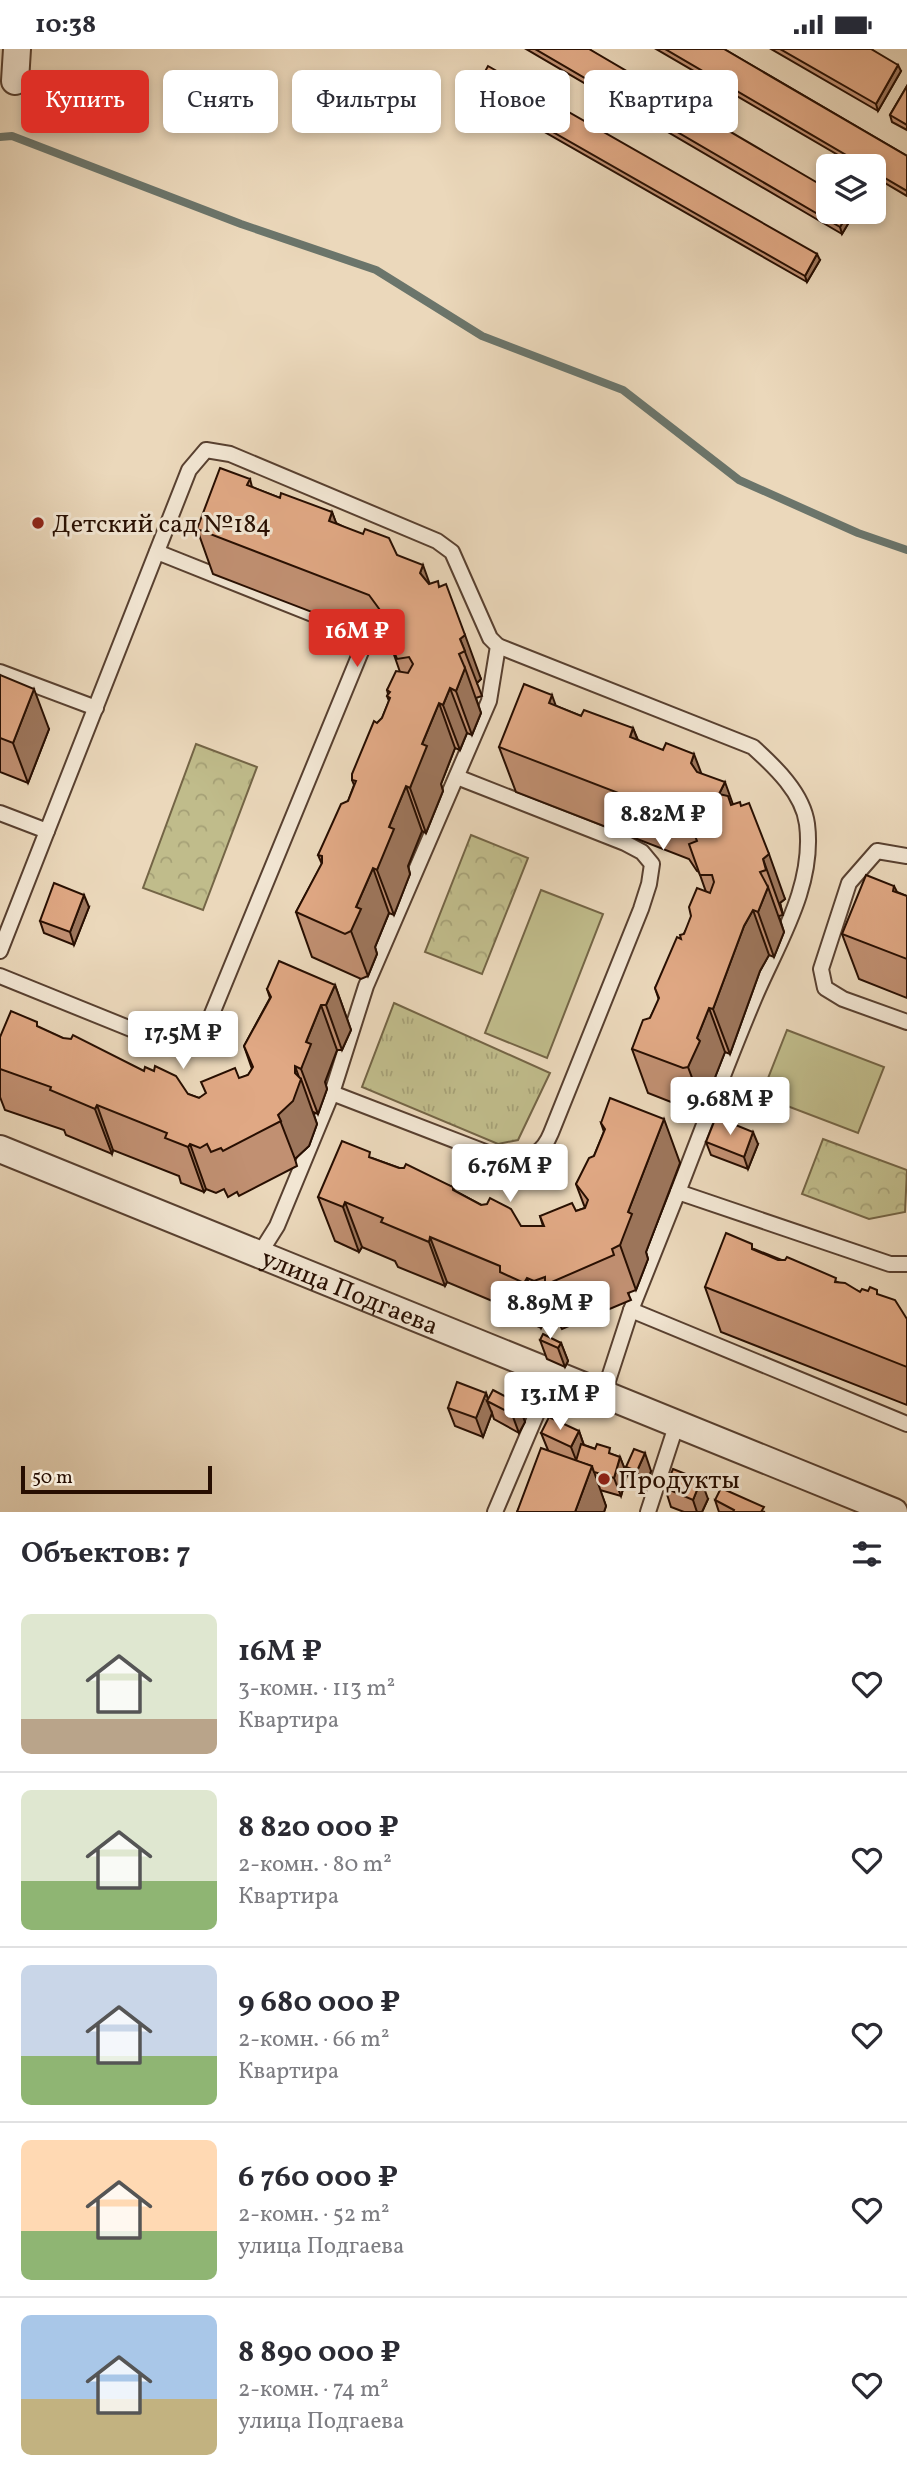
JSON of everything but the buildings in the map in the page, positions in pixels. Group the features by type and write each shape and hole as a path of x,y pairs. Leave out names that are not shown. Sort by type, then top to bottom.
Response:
{"street":[{"path":"15,81 17,49"},
{"name":"улица Подгаева","path":"0,1149 894,1512"}],"lane":[{"path":"0,951 191,467 206,450 230,454 445,547 452,552 490,638 498,646 753,747 779,770 807,821 807,854 789,928 755,997 631,1310 604,1393"},
{"path":"0,976 173,1045 188,1045 202,1038 362,649 360,639 350,629 157,552"},
{"path":"260,1253 277,1226 332,1093 366,985 489,701 498,646"},
{"path":"0,672 96,708"},
{"path":"332,1093 494,1157 511,1162 532,1158 547,1144 641,909 652,864 642,852 457,777"},
{"path":"0,813 47,831"},
{"path":"907,856 877,851 849,883 821,969 825,988 843,999 907,1022"},
{"path":"678,1192 890,1264 907,1264"},
{"path":"631,1310 907,1424"},
{"path":"495,1512 554,1373"},
{"path":"648,1512 677,1423"}],"green space":[{"path":"196,744 257,767 203,910 143,888"},
{"path":"471,835 528,858 482,974 425,952"},
{"path":"541,890 603,914 547,1058 485,1033"},
{"path":"394,1003 550,1073 518,1140 498,1144 362,1087"},
{"path":"787,1030 884,1067 858,1133 761,1096"},
{"path":"823,1139 907,1170 905,1212 869,1219 802,1194"}],"waterway":[{"path":"0,137 12,136 241,224 376,270 482,336 623,390 739,480 858,533 907,550"}],"place":[{"name":"Детский сад №184","path":"38,523"},
{"name":"Продукты","path":"604,1479"}]}
